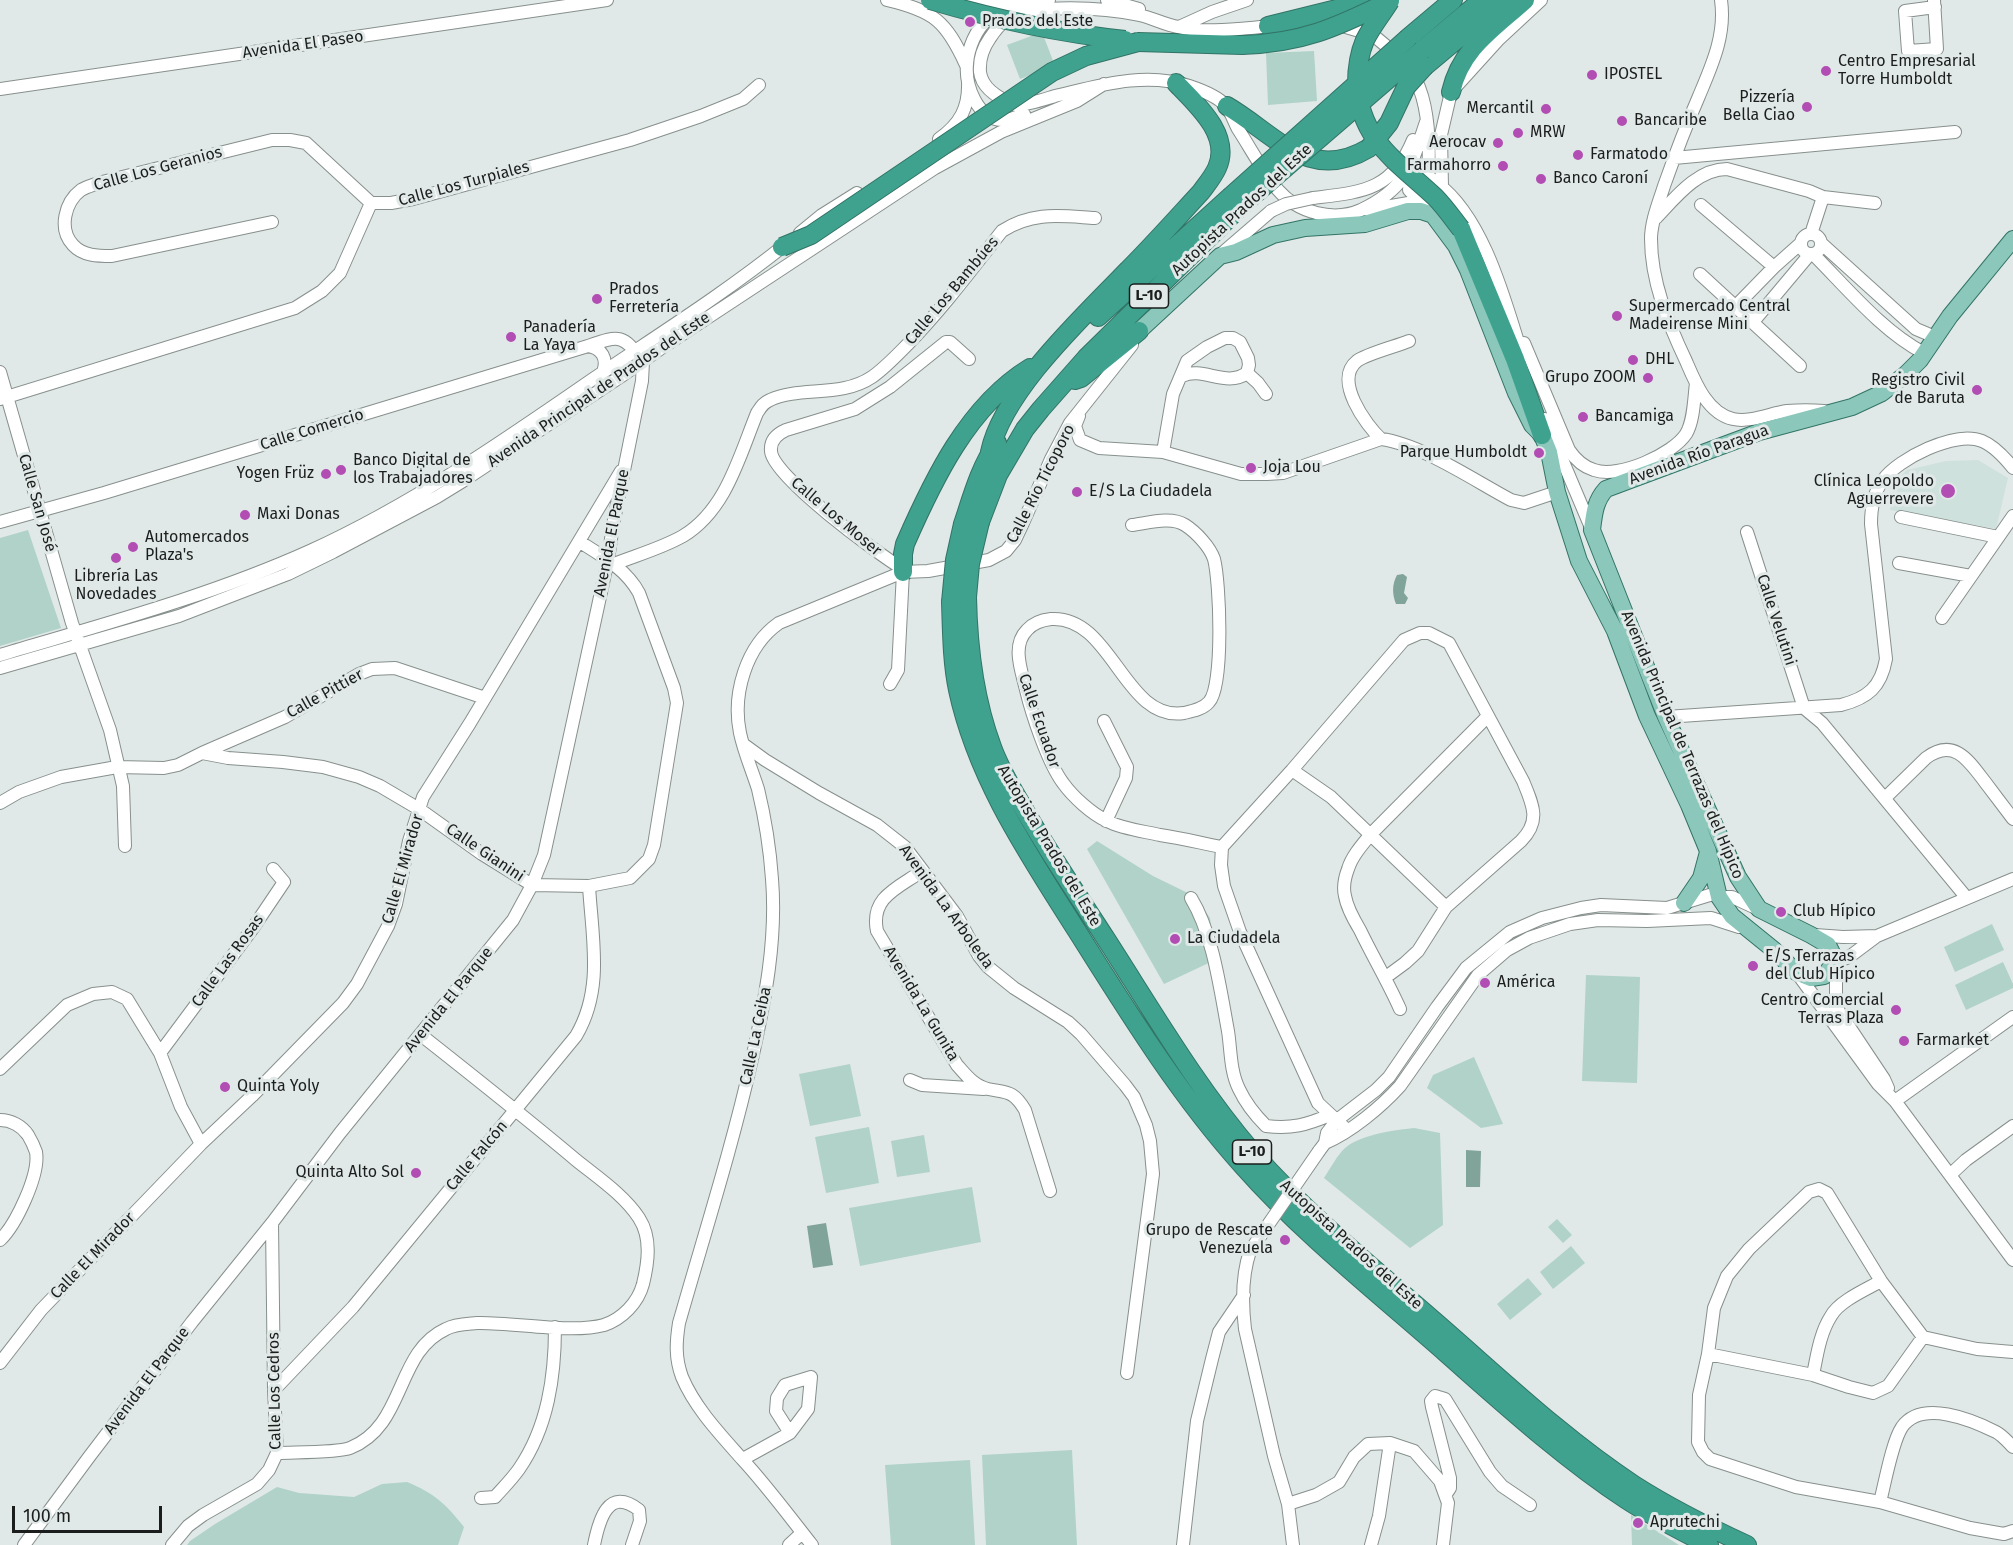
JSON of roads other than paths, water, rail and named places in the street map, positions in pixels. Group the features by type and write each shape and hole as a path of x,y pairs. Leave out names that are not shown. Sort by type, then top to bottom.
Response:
{"highway":[{"path":"930,0 997,19 1053,30 1138,42 1242,45 1283,43 1330,29 1385,0"},
{"path":"1268,26 1385,0"},
{"path":"1385,0 1365,40 1357,77 1361,108 1366,124 1383,150 1437,199 1515,359 1542,435"},
{"name":"Autopista Prados del Este","path":"1453,0 1418,52 1240,207 1086,358 1025,429 998,475 974,543 959,600 954,666 962,705 981,763 1003,809 1090,952 1164,1065 1200,1116 1243,1167 1306,1229 1556,1448 1629,1502 1709,1545"},
{"name":"Autopista Prados del Este","path":"1482,0 1230,197 1058,354 990,452 975,488 963,524 955,560 959,600 968,638 976,693 991,746 1001,769 1037,833 1177,1051 1215,1106 1254,1154 1335,1235 1558,1428 1634,1484 1716,1531 1747,1545"},
{"path":"1227,106 1290,150 1314,160 1346,159 1369,148 1385,128 1406,87 1418,52 1504,0"},
{"path":"1451,92 1459,67 1468,53 1524,0"},
{"path":"782,247 811,235 1052,72 1086,56 1138,42"},
{"path":"990,452 993,437 1007,411 1041,362 1193,200 1217,169 1220,149 1214,128 1209,119 1176,83"},
{"path":"1060,387 1081,378 1138,331"},
{"path":"903,570 905,544 941,467 961,437 994,397 1025,371 1058,354"}],"main road":[{"path":"1138,331 1220,256 1236,252 1273,235 1305,228 1365,224 1408,211 1421,211 1433,215 1454,231"},
{"name":"Avenida Río Paragua","path":"1592,530 1598,498 1606,489 1759,432 1863,403 1882,393 1906,374 1924,353 1950,316 2013,239"},
{"name":"Avenida Principal de Terrazas del Hípico","path":"1542,435 1549,452 1557,492 1579,561 1615,631 1647,716 1689,805 1708,851 1719,897 1732,916 1774,950 1796,972"},
{"name":"Avenida Principal de Terrazas del Hípico","path":"1592,530 1666,717 1731,864 1744,888 1759,909 1828,945 1834,957 1834,963"},
{"path":"1684,903 1701,878 1708,851"},
{"path":"1796,972 1804,976 1819,978 1828,972 1834,963"}],"street":[{"name":"Avenida El Paseo","path":"0,90 607,0"},
{"path":"886,0 935,16 956,41 966,65 968,82 978,107 991,118 1005,120 1066,101 1104,84"},
{"path":"971,0 1014,6"},
{"path":"966,65 973,40 983,24 1014,6 1049,0"},
{"path":"1107,0 1130,3 1156,19"},
{"path":"1178,27 1247,0"},
{"path":"1442,187 1441,135 1451,92 1499,39 1541,0"},
{"name":"Avenida Río Paragua","path":"1721,0 1721,33 1714,61 1674,158 1654,221 1651,237 1658,291 1680,349 1696,383 1708,402 1719,412 1734,419 1787,411 1837,411"},
{"path":"1426,122 1413,161 1398,184 1378,201 1350,215 1317,214 1279,190 1254,155 1227,106 1207,93 1176,83 1149,80 1119,81 1015,105 998,97 986,85 981,78 980,61 986,43 1005,20 1048,10 1083,8 1130,13 1178,27 1229,30 1321,22 1350,27 1373,35 1398,56 1412,73 1421,92 1426,122 1429,148 1428,177 1419,173 1410,179 1409,190 1437,213 1454,231"},
{"name":"Avenida Principal de Prados del Este","path":"0,655 179,616 277,578 333,552 455,486 639,357 822,215 921,153 950,132 967,106 968,82"},
{"name":"Avenida Principal de Prados del Este","path":"0,668 213,590 346,534 387,513 450,475 603,372 670,342 935,168 1001,132 1077,101 1104,84"},
{"name":"Calle Los Turpiales","path":"372,203 391,203 413,199 630,140 743,99 759,85"},
{"path":"1220,256 1271,210 1313,198 1365,191 1394,171 1410,148 1417,132 1421,114 1421,92"},
{"path":"1674,158 1955,132"},
{"name":"Calle Los Geranios","path":"272,222 112,256 97,256 83,252 73,245 66,235 64,224 66,211 72,199 82,189 98,183 272,140 306,143 372,203"},
{"path":"1654,221 1682,190 1709,171 1717,169 1727,169 1809,191 1823,197 1875,202"},
{"name":"Avenida Principal de Terrazas del Hípico","path":"1428,177 1442,187 1472,221 1494,271 1527,373 1592,530"},
{"path":"1736,307 1774,267 1811,234 1823,197"},
{"path":"1361,210 1374,210 1402,202 1420,201"},
{"path":"4,398 295,308 322,291 340,273 372,203"},
{"path":"1701,205 1774,267"},
{"name":"Calle Los Bambúes","path":"611,562 669,543 704,520 732,477 762,404 781,396 838,389 872,377 926,325 1002,231 1016,222 1033,217 1095,218"},
{"path":"1811,234 1816,235 1822,244 1916,329 1935,338"},
{"path":"1801,243 1802,248 1873,314 1909,346 1924,353"},
{"path":"1753,322 1811,254 1821,248 1822,244"},
{"path":"1700,274 1800,366"},
{"path":"1761,280 1775,295"},
{"path":"1873,314 1884,300"},
{"path":"1510,317 1517,326 1569,450 1574,458 1595,471 1621,471 1673,449 1688,430 1696,383"},
{"name":"Calle Río Ticoporo","path":"903,570 928,571 988,560 1006,551 1015,540 1060,440 1134,341 1138,331"},
{"name":"Calle Comercio","path":"0,522 39,513 609,339 618,338 627,341 639,357"},
{"path":"1163,452 1173,394 1187,362 1196,354 1225,338 1233,338 1240,342 1249,365 1246,373 1233,379 1198,373 1182,376"},
{"path":"1409,341 1357,361 1350,374 1350,390 1371,430 1381,439 1416,449 1511,500 1524,503 1557,492"},
{"name":"Calle Los Moser","path":"903,570 885,559 797,487 775,462 771,452 772,442 777,434 786,430 855,409 890,387 946,342 950,342 969,359"},
{"path":"588,346 594,346 603,355 605,360 603,372"},
{"name":"Avenida El Parque","path":"24,1545 192,1322 272,1223 340,1133 513,920 532,885 544,855 611,562 625,462 640,394 639,357"},
{"name":"Calle San José","path":"0,372 4,398 39,513 78,639 110,730 123,786 125,846"},
{"path":"1246,373 1266,394"},
{"path":"1080,411 1076,426 1080,440 1085,443 1099,448 1163,452 1241,474 1283,473 1381,439"},
{"path":"1666,717 1841,705 1863,698 1873,689 1884,670 1886,659 1871,509 1875,494 1888,474 1894,467 1921,453 1947,442 1970,438 1983,441 2003,456 2013,468"},
{"name":"Calle El Mirador","path":"0,1363 41,1310 201,1144 344,1003 357,984 388,926 396,904 409,841 423,797 485,698 625,462"},
{"path":"1901,516 1998,537"},
{"path":"1942,618 2013,516"},
{"name":"Calle Ecuador","path":"1132,525 1167,520 1184,524 1199,536 1213,558 1218,603 1218,674 1215,690 1209,702 1195,711 1176,714 1157,708 1137,691 1094,637 1075,623 1063,619 1042,620 1026,630 1021,639 1020,664 1029,702 1049,756 1062,783 1081,802 1106,821 1129,829 1222,848"},
{"name":"Calle Velutini","path":"1747,532 1804,708"},
{"name":"Calle Gianini","path":"202,753 341,771 380,786 419,809 489,859 532,885 589,886 630,878 641,870 654,846 677,703 674,688 639,593 633,583 611,562 579,542"},
{"path":"1899,563 1971,576"},
{"path":"890,684 898,670 903,570"},
{"name":"Calle La Ceiba","path":"812,1545 743,1460 722,1438 697,1403 682,1376 675,1348 679,1323 737,1125 761,1020 774,933 772,877 758,789 739,724 740,690 750,658 758,643 769,631 801,613 849,596 903,570"},
{"path":"1347,1130 1318,1103 1240,932 1224,886 1221,865 1222,848 1236,829 1292,770 1404,640 1420,633 1429,633 1449,643 1504,744 1531,800 1534,822 1529,833 1521,841 1446,907 1419,951 1386,977"},
{"name":"Calle Pittier","path":"202,753 285,717 358,674 372,669 394,668 485,698"},
{"path":"1804,708 1822,723 1966,897"},
{"path":"1400,1009 1345,897 1344,885 1347,870 1355,854 1371,834 1488,716"},
{"path":"1104,721 1127,766 1126,778 1106,821"},
{"name":"Avenida La Arboleda","path":"743,744 774,766 884,830 905,847 957,916 979,956 988,967 1031,1000 1055,1012 1081,1034 1134,1097 1150,1141 1153,1174 1127,1373"},
{"path":"1885,798 1926,758 1933,753 1950,750 1966,758 2013,819"},
{"path":"0,803 19,792 61,777 117,767 164,768 178,765 202,753"},
{"path":"1292,770 1331,797 1446,907"},
{"name":"Calle Las Rosas","path":"159,1053 253,928 284,882 273,869"},
{"name":"Avenida La Gunita","path":"922,871 880,901 876,910 877,931 957,1065 975,1083 988,1089 1008,1092 1021,1103 1050,1191"},
{"path":"1893,1099 1884,1080 1836,1007 1834,963 1849,957 1877,936 2013,879"},
{"name":"Calle Falcón","path":"274,1390 353,1307 576,1036 586,1019 591,1004 594,973 589,886"},
{"path":"1191,898 1201,915 1207,932 1228,1031 1233,1073 1238,1088 1250,1109 1266,1126 1286,1128 1333,1117 1376,1090 1389,1077 1466,968 1510,932 1542,918 1581,908 1601,905 1659,909 1713,894 1719,897 1732,897 1759,909"},
{"path":"1322,1147 1374,1112 1400,1086 1478,975 1507,950 1529,938 1570,924 1587,921 1698,918 1725,921 1753,934"},
{"path":"1811,935 1877,936"},
{"path":"1796,972 1878,1084 1893,1099 1950,1175 2008,1244 2013,1260"},
{"path":"0,1069 67,1005 93,994 111,992 127,999 159,1053 181,1107 201,1144"},
{"path":"1893,1099 2013,1017"},
{"path":"278,1453 347,1449 366,1440 378,1429 391,1409 420,1349 433,1336 448,1327 486,1323 555,1327 603,1325 622,1316 632,1306 641,1290 648,1253 646,1235 639,1218 614,1191 516,1109 421,1035"},
{"path":"945,1087 957,1065"},
{"path":"910,1080 922,1085 988,1089"},
{"path":"1293,1545 1288,1504 1248,1349 1243,1312 1246,1262 1250,1251 1322,1147 1333,1117"},
{"path":"0,1120 13,1123 25,1131 32,1143 36,1159 29,1189 14,1225 0,1240"},
{"path":"1950,1175 1966,1160 2013,1126"},
{"path":"2013,1352 1977,1349 1923,1337 1881,1281 1827,1192 1819,1189 1809,1192 1749,1249 1727,1276 1713,1308 1708,1354 1699,1395 1698,1442 1710,1459 1796,1487 1880,1502 1970,1528 2004,1534 2013,1531"},
{"name":"Calle Los Cedros","path":"172,1545 188,1526 203,1515 257,1484 269,1470 278,1453 274,1390 272,1223"},
{"path":"1813,1375 1819,1346 1831,1314 1854,1295 1881,1281"},
{"path":"1182,1545 1197,1420 1212,1359 1219,1332 1244,1295"},
{"path":"481,1498 495,1497 519,1470 534,1441 548,1404 555,1327"},
{"path":"1708,1354 1813,1375 1849,1388 1873,1393 1888,1386 1923,1337"},
{"path":"1446,1494 1450,1488 1450,1478 1432,1407 1431,1401 1435,1396 1445,1399 1490,1472 1502,1486 1530,1505"},
{"path":"1880,1502 1897,1440 1902,1427 1912,1418 1930,1413 1949,1414 1998,1433 2013,1447"},
{"path":"743,1460 790,1433"},
{"path":"1288,1504 1316,1495 1339,1482 1354,1457 1368,1444 1390,1443 1414,1451 1440,1481 1448,1503 1443,1545"},
{"path":"1371,1545 1379,1516 1390,1443"},
{"path":"594,1545 600,1518 608,1507 618,1501 631,1503 639,1510 640,1521 632,1545"},
{"path":"789,1545 802,1533"}],"place":[{"name":"Prados del Este","path":"970,22"},
{"name":"Centro Empresarial Torre Humboldt","path":"1826,71"},
{"name":"IPOSTEL","path":"1592,75"},
{"name":"Pizzería Bella Ciao","path":"1807,107"},
{"name":"Mercantil","path":"1546,109"},
{"name":"Bancaribe","path":"1622,121"},
{"name":"MRW","path":"1518,133"},
{"name":"Aerocav","path":"1498,143"},
{"name":"Farmatodo","path":"1578,155"},
{"name":"Farmahorro","path":"1503,166"},
{"name":"Banco Caroní","path":"1541,179"},
{"name":"Prados Ferretería","path":"597,299"},
{"name":"Supermercado Central Madeirense Mini","path":"1617,316"},
{"name":"Panadería La Yaya","path":"511,337"},
{"name":"DHL","path":"1633,360"},
{"name":"Grupo ZOOM","path":"1648,378"},
{"name":"Registro Civil de Baruta","path":"1977,390"},
{"name":"Bancamiga","path":"1583,417"},
{"name":"Parque Humboldt","path":"1539,453"},
{"name":"Joja Lou","path":"1251,468"},
{"name":"Banco Digital de los Trabajadores","path":"341,470"},
{"name":"Yogen Früz","path":"326,474"},
{"name":"Clínica Leopoldo Aguerrevere","path":"1948,491"},
{"name":"E/S La Ciudadela","path":"1077,492"},
{"name":"Maxi Donas","path":"245,515"},
{"name":"Automercados Plaza's","path":"133,547"},
{"name":"Librería Las Novedades","path":"116,558"},
{"name":"Club Hípico","path":"1781,912"},
{"name":"La Ciudadela","path":"1175,939"},
{"name":"E/S Terrazas del Club Hípico","path":"1753,966"},
{"name":"América","path":"1485,983"},
{"name":"Centro Comercial Terras Plaza","path":"1896,1010"},
{"name":"Farmarket","path":"1904,1041"},
{"name":"Quinta Yoly","path":"225,1087"},
{"name":"Quinta Alto Sol","path":"416,1173"},
{"name":"Grupo de Rescate Venezuela","path":"1285,1240"},
{"name":"Aprutechi","path":"1638,1523"}]}
